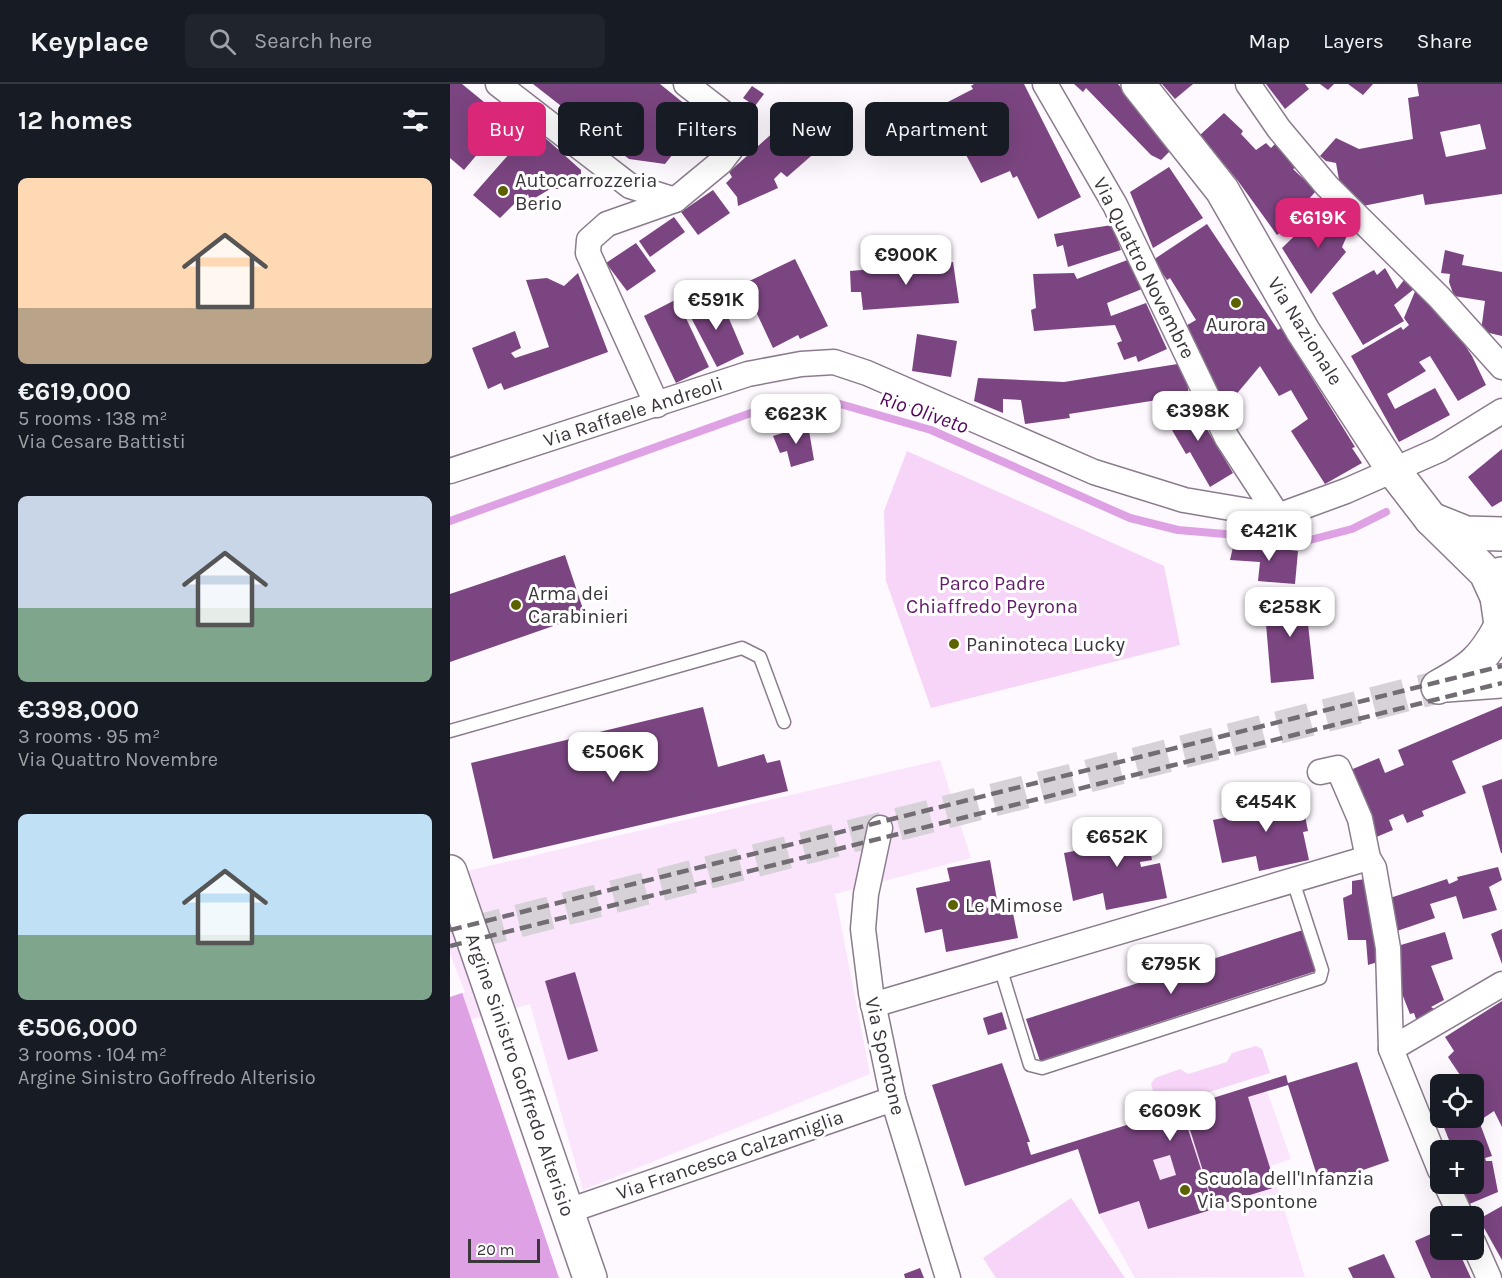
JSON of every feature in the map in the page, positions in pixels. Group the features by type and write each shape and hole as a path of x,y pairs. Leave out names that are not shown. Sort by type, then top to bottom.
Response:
{"main road":[{"name":"Via Nazionale","path":"1138,84 1222,190 1304,331 1394,471 1431,519 1486,573 1500,607"},
{"path":"1431,519 1466,533 1502,534"},
{"path":"1500,607 1486,654 1470,669 1438,687 1502,681"},
{"name":"Argine Sinistro Goffredo Alterisio","path":"450,872 590,1278"}],"street":[{"path":"498,84 630,186 675,200"},
{"path":"657,405 588,253 590,240 607,224 675,200 721,162 737,134 731,118 686,84"},
{"name":"Via Quattro Novembre","path":"1045,84 1115,205 1227,438 1278,516"},
{"path":"1248,84 1279,129 1341,201 1440,297 1502,367"},
{"name":"Via Raffaele Andreoli","path":"450,471 748,374 801,364 834,362 1095,472 1184,500 1278,516"},
{"path":"1278,516 1394,471 1439,450 1502,411"},
{"path":"1320,772 1338,768 1360,819 1368,858 1374,868 1381,899 1391,982 1391,1049 1430,1145"},
{"name":"Via Spontone","path":"880,828 866,894 863,929 873,1005 893,1099 948,1278"},
{"path":"873,1005 1368,858"},
{"path":"1391,1049 1502,984"},
{"name":"Via Francesca Calzamiglia","path":"568,1211 893,1099"},
{"path":"1482,1260 1490,1278"}],"lane":[{"path":"450,731 742,648 759,657 784,722"},
{"path":"1000,967 1030,1065 1042,1068 1320,978 1322,970 1293,881"}],"shaded area":[{"path":"940,760 971,858 835,894 870,1074 583,1190 530,1004 450,1025 450,875"},
{"path":"450,957 559,1278 450,1278"},
{"name":"Scuola dell'Infanzia Via Spontone","path":"1267,1091 1291,1159 1271,1166 1305,1277 1135,1278 1099,1214 1078,1149"}],"green space":[{"name":"Parco Padre Chiaffredo Peyrona","path":"907,451 1164,566 1180,645 931,708 886,581 884,511"},
{"path":"1256,1046 1262,1049 1270,1073 1158,1108 1151,1084 1155,1078 1180,1069 1188,1074 1227,1062 1232,1053"},
{"path":"1071,1198 1125,1278 996,1278 983,1258"}],"pier":[{"path":"450,954 465,992 450,997"}],"building":[{"path":"450,84 462,84 484,102 468,102 468,156 476,156 464,170 450,158"},
{"path":"533,84 660,84 682,102 656,102 656,156 671,156 665,164 629,159 625,156 644,156 644,102 558,104"},
{"path":"974,84 1024,84 1081,197 1038,219 1017,176 1013,178 1010,171 981,183 967,156 1009,156 1009,102 948,102 973,89 971,86"},
{"path":"1074,84 1118,84 1172,149 1161,160 1151,155 1086,88 1083,92"},
{"path":"1162,84 1193,84 1175,99"},
{"path":"1266,84 1305,84 1309,89 1285,109"},
{"path":"1320,84 1334,84 1328,90"},
{"path":"1348,84 1373,84 1363,95"},
{"path":"1417,84 1502,84 1502,194 1425,205 1423,194 1363,206 1340,185 1336,163 1326,161 1320,156 1336,138 1359,149 1413,139 1408,98 1419,96","holes":["1480,124 1486,149 1446,157 1440,132"]},
{"path":"752,86 764,94 758,102 749,102 743,98"},
{"path":"1224,113 1243,131 1241,134 1256,150 1266,143 1271,148 1276,143 1295,168 1293,169 1316,191 1299,210 1301,214 1277,235 1238,181 1200,135"},
{"path":"770,135 770,156 811,156 787,177 781,172 774,179 778,188 738,206 737,197 726,183 732,177 729,172 747,156 758,156 758,146"},
{"path":"546,139 558,149 558,156 565,156 581,170 579,181 562,189 550,189 530,201 528,194 523,200 520,198 500,218 473,195 507,156 546,156"},
{"path":"1169,167 1203,218 1153,248 1130,192"},
{"path":"713,190 730,213 698,235 681,212"},
{"path":"1332,208 1350,229 1342,247 1346,252 1311,294 1282,248 1314,217 1317,223"},
{"path":"674,217 685,232 650,257 639,241"},
{"path":"1207,224 1278,330 1281,328 1355,447 1352,448 1362,463 1325,484 1291,431 1308,419 1291,390 1279,396 1260,366 1224,409 1182,328 1196,320 1170,278 1167,280 1153,260"},
{"path":"1112,225 1121,250 1068,267 1063,245 1057,247 1054,234"},
{"path":"636,243 656,271 627,291 606,263"},
{"path":"1445,250 1464,255 1462,265 1502,272 1502,336 1481,331 1485,301 1454,296 1449,282 1450,274 1441,273"},
{"path":"795,259 828,326 800,339 798,335 773,348 743,284"},
{"path":"1130,259 1142,289 1107,303 1111,316 1146,303 1167,349 1138,362 1136,356 1124,360 1117,343 1122,341 1115,325 1034,331 1031,310 1036,308 1033,274 1074,273 1077,279"},
{"path":"953,262 959,303 863,310 861,292 851,292 850,271"},
{"path":"1385,268 1397,289 1404,280 1414,289 1394,305 1404,321 1363,345 1332,293 1374,270 1377,275"},
{"path":"578,273 608,352 504,390 501,383 488,389 472,348 515,331 521,348 511,353 515,358 549,347 526,280 547,278 564,286"},
{"path":"1416,289 1451,324 1472,356 1486,385 1458,401 1430,356 1419,362 1426,371 1387,394 1395,409 1435,388 1450,415 1399,442 1351,356 1401,327 1403,330 1409,325 1404,318"},
{"path":"719,295 744,354 717,367 687,310"},
{"path":"677,299 709,367 676,383 644,316"},
{"path":"917,334 957,341 951,377 912,371"},
{"path":"1184,363 1189,395 1069,414 1070,418 1025,424 1021,400 1003,399 1003,413 974,401 978,378 1064,382"},
{"path":"1189,399 1233,473 1210,487 1190,452 1186,454 1162,413"},
{"path":"808,425 814,460 791,467 787,451 780,453 773,436"},
{"path":"1502,449 1502,501 1492,507 1468,477"},
{"path":"1234,543 1298,551 1295,584 1258,581 1260,562 1230,560"},
{"name":"Arma dei Carabinieri","path":"565,555 585,615 450,662 450,594"},
{"path":"1312,593 1315,613 1307,615 1314,679 1271,683 1266,624 1269,624 1265,599"},
{"path":"1502,706 1502,739 1452,761 1466,793 1422,811 1424,816 1407,823 1403,814 1389,820 1393,830 1374,838 1348,771 1379,758 1385,773 1404,765 1398,750"},
{"path":"703,707 718,767 764,754 767,763 780,760 788,791 493,859 471,763"},
{"path":"1502,779 1502,853 1501,853 1482,786"},
{"path":"1300,791 1308,831 1303,832 1309,860 1259,871 1256,856 1222,863 1213,820 1257,811 1254,797 1268,794 1269,798"},
{"path":"1144,818 1152,860 1140,862 1141,867 1160,863 1167,898 1106,910 1103,893 1073,901 1064,853 1105,845 1101,827"},
{"name":"Le Mimose","path":"990,860 997,900 985,902 987,908 1011,903 1018,938 946,952 942,929 925,933 916,888 950,881 947,868"},
{"path":"1498,867 1502,880 1489,887 1497,910 1463,919 1456,896 1430,904 1435,918 1397,931 1387,899 1447,879 1449,884 1458,880 1457,877"},
{"path":"1372,878 1381,961 1368,965 1366,940 1348,940 1343,898 1352,894 1352,881"},
{"path":"1502,929 1502,964 1491,934"},
{"path":"1303,930 1316,971 1040,1061 1026,1019"},
{"path":"1445,932 1453,959 1431,966 1444,1000 1431,1007 1434,1009 1417,1022 1414,1013 1410,1014 1399,986 1394,947"},
{"path":"575,972 598,1051 568,1060 545,981"},
{"path":"1502,1001 1502,1127 1494,1111 1484,1118 1484,1074 1459,1074 1448,1057 1454,1051 1445,1037"},
{"path":"1002,1012 1007,1029 988,1035 983,1018"},
{"path":"1357,1062 1389,1161 1320,1185 1288,1085 1248,1097 1276,1187 1214,1206 1186,1117 1184,1117 1214,1209 1148,1229 1139,1201 1099,1214 1078,1149 965,1186 932,1085 1002,1063 1030,1142 1027,1142 1031,1155 1286,1075 1288,1083","holes":["1170,1155 1176,1175 1160,1180 1153,1160"]},
{"path":"1444,1128 1482,1128 1492,1156 1485,1158 1486,1161 1492,1161 1498,1192 1467,1205 1465,1194 1484,1194 1484,1140 1449,1140"},
{"path":"1502,1206 1502,1260 1484,1228 1484,1216"},
{"path":"1430,1234 1430,1260 1463,1260 1471,1278 1431,1278 1415,1241"},
{"path":"1384,1254 1395,1278 1353,1278 1348,1268"},
{"path":"920,1268 924,1278 905,1278 904,1274"}],"waterway":[{"name":"Rio Oliveto","path":"450,521 770,406 801,399 833,402 931,430 1130,518 1178,530 1306,541 1352,529 1386,512"}],"tunnel":[{"path":"471,933 1438,687"}],"railway":[{"path":"450,930 1502,666"},
{"path":"450,946 1502,683"}],"place":[{"name":"Autocarrozzeria Berio","path":"503,191"},
{"name":"Aurora","path":"1236,303"},
{"name":"Arma dei Carabinieri","path":"516,605"},
{"name":"Paninoteca Lucky","path":"954,644"},
{"name":"Le Mimose","path":"953,905"},
{"name":"Scuola dell'Infanzia Via Spontone","path":"1185,1190"}]}
